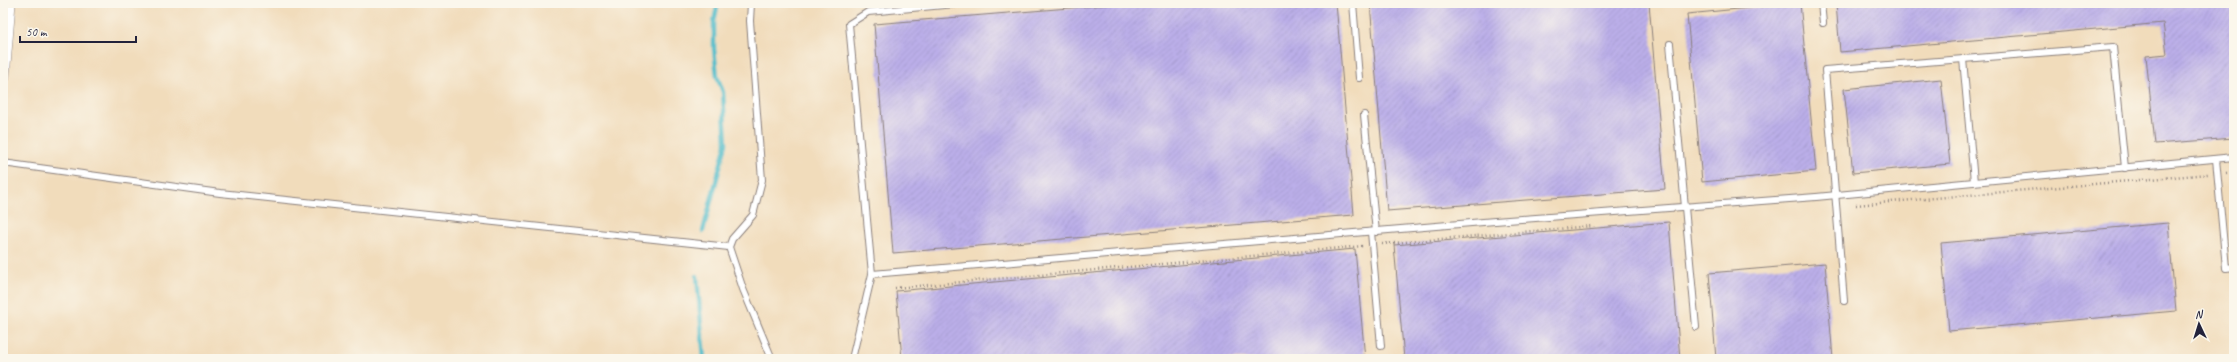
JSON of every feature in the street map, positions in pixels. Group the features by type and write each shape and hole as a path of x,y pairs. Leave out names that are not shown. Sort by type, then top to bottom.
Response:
{"street":[{"path":"3,77 9,3"}],"lane":[{"path":"751,3 750,21 762,180 753,215 732,239 729,247 743,289 772,359"},
{"path":"852,359 872,274 849,24 868,12 966,3"},
{"path":"1353,3 1359,78"},
{"path":"1821,3 1822,23"},
{"path":"1670,44 1696,326"},
{"path":"1844,301 1825,70 2113,47 2125,168"},
{"path":"1963,59 1974,182"},
{"path":"1364,115 1374,232 1372,245 1381,346"},
{"path":"872,274 1374,232 1835,196 2234,157"},
{"path":"2216,159 2226,268 2234,267"},
{"path":"3,163 220,193 729,247"}],"path":[{"path":"1836,207 2234,172"},
{"path":"895,288 1593,226"}],"building":[{"path":"1130,3 1336,3 1354,215 893,253 874,24"},
{"path":"1370,3 1649,3 1665,189 1387,211"},
{"path":"1800,3 1816,171 1702,182 1687,14"},
{"path":"1836,3 2234,3 2234,138 2155,144 2146,56 2167,54 2163,23 1840,52"},
{"path":"1941,79 1950,164 1853,173 1844,89"},
{"path":"1669,222 1680,359 1404,359 1394,245"},
{"path":"2168,223 2176,311 1949,331 1941,243"},
{"path":"1355,249 1365,359 902,359 896,291"},
{"path":"1825,263 1833,359 1716,359 1709,273"}],"waterway":[{"path":"703,231 726,144 723,92 717,76 714,49 714,21 718,3"},
{"path":"697,276 704,359"}]}
